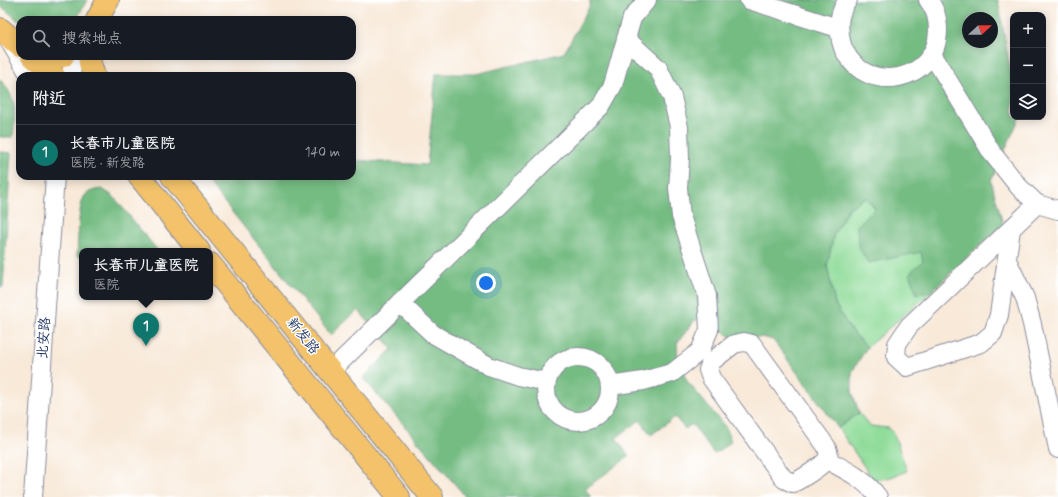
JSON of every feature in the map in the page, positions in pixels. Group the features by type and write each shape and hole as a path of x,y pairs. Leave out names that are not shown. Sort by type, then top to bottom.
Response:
{"main road":[{"path":"99,16 108,0"},
{"path":"36,60 50,72"},
{"path":"90,60 93,72"},
{"path":"142,180 197,248"},
{"name":"新发路","path":"175,180 432,497"},
{"name":"新发路","path":"213,268 399,497"}],"street":[{"path":"331,371 601,106 613,84 632,18 647,0"},
{"path":"749,0 838,28"},
{"path":"848,0 839,19 838,28 844,52 855,66 869,75 886,79 905,76 920,68 932,54 938,39 938,22 928,0"},
{"path":"8,36 16,51"},
{"path":"610,386 643,381 672,373 700,351 709,330 708,296 681,216 678,188 680,159 679,128 672,97 658,68 626,39"},
{"path":"932,54 992,153 1019,186 1037,204 1058,210"},
{"path":"21,60 28,72"},
{"path":"71,72 74,60"},
{"name":"北安路","path":"33,497 56,180"},
{"path":"1011,229 999,315 993,332 981,343 907,367 896,357 897,344 909,326 1037,204"},
{"path":"1006,260 1025,298 1032,324 1058,449"},
{"path":"400,303 433,334 488,366 518,376 546,382"},
{"path":"705,341 724,353"},
{"path":"744,342 752,344 826,446 829,453 827,460 801,480 793,483 784,479 711,378 708,370 711,362 724,353 734,344 744,342"},
{"path":"577,357 588,358 605,370 611,391 608,401 602,411 594,417 584,421 573,421 563,418 549,403 546,392 546,382 557,364 567,359 577,357"},
{"path":"827,460 852,472 872,489 878,497"}],"green space":[{"path":"0,0 87,0 78,16 16,16 16,19 0,5"},
{"path":"590,0 998,0 1010,68 1010,120 1019,120 991,181 1003,224 931,292 917,294 909,274 923,261 921,252 868,263 858,245 857,226 875,208 865,197 848,209 834,234 827,266 835,304 850,329 867,347 852,372 852,391 859,413 838,428 773,340 762,337 745,340 733,339 707,318 695,320 677,343 678,361 687,381 727,429 731,442 714,454 692,424 685,429 675,417 651,435 640,420 616,438 629,456 585,489 591,497 466,497 363,378 392,349 358,310 331,335 206,180 356,180 356,160 427,165 436,74 476,74 564,53 590,5"},
{"path":"0,80 10,93 13,100 15,114 13,137 0,137"},
{"path":"0,152 11,153 3,287 0,287"},
{"path":"101,189 113,196 156,248 79,248 79,256 77,256 79,216 82,202 87,193"},
{"path":"865,197 921,252 931,292 867,347 850,329 835,304 827,266 834,234 848,209"},
{"path":"859,413 870,426 888,428 894,434 907,471 885,479 872,478 838,428"}],"place":[{"name":"长春市儿童医院","path":"146,346"}]}
